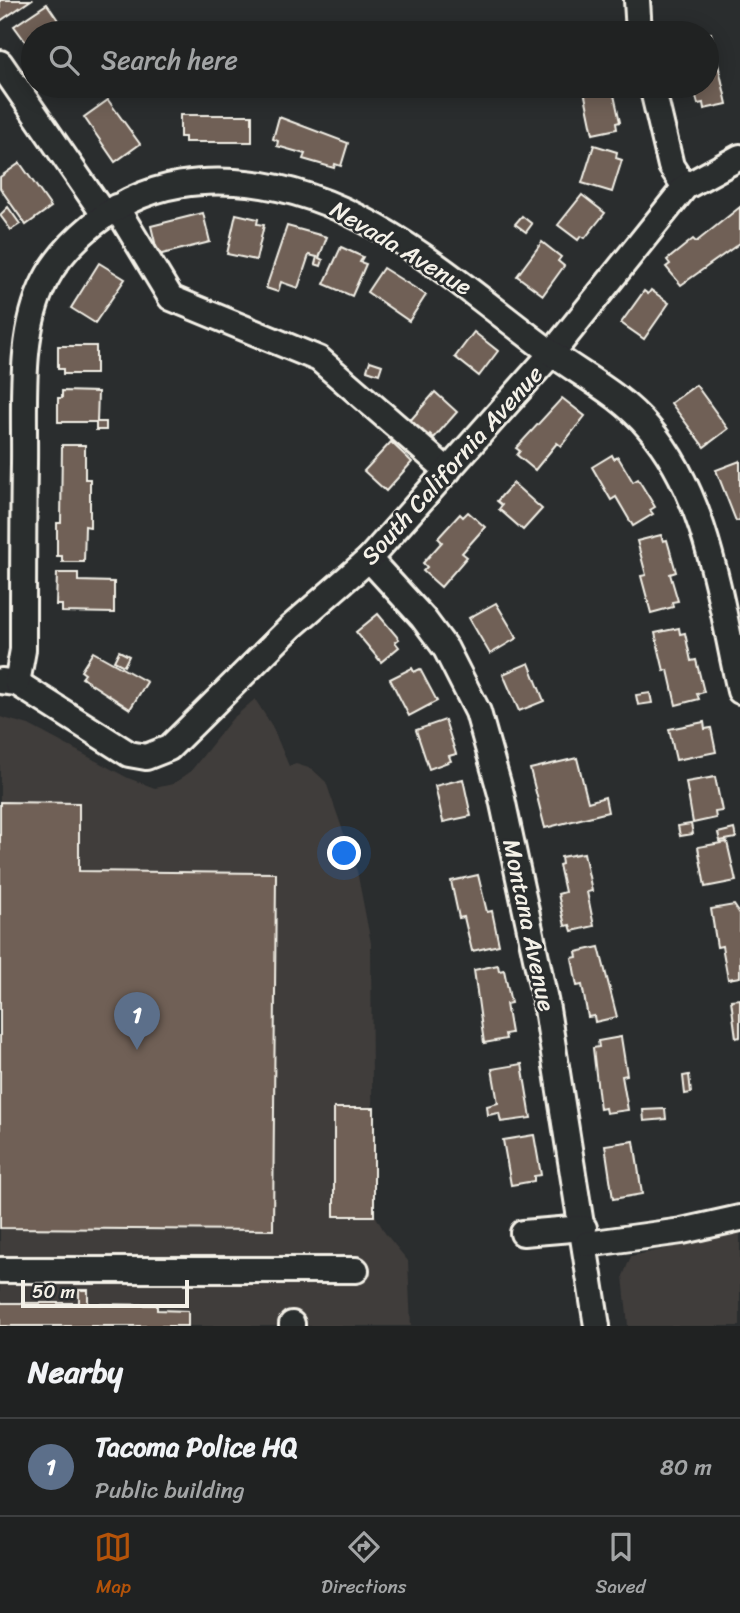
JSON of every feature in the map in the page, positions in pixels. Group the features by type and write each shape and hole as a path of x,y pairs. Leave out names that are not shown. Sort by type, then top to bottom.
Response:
{"street":[{"path":"637,0 638,21"},
{"path":"0,63 21,91"},
{"path":"26,98 111,211 171,298 319,359 449,471"},
{"path":"655,98 671,166 685,187"},
{"name":"South California Avenue","path":"8,682 118,749 146,757 169,748 292,627 369,559 552,354 685,187 740,156"},
{"name":"Nevada Avenue","path":"8,682 23,650 25,392 30,326 44,281 64,252 111,211 169,184 213,181 287,189 330,202 377,228 489,303 552,354 606,387 649,428 685,486 700,523 740,691"},
{"name":"Montana Avenue","path":"369,559 424,618 446,649 478,712 501,794 547,1009 585,1236 597,1326"},
{"path":"523,1233 585,1236 682,1231 740,1218"},
{"path":"0,1270 356,1270"}],"shaded area":[{"path":"255,699 272,726 289,766 296,764 312,769 326,782 357,871 371,943 373,1211 385,1233 408,1261 411,1326 0,1326 0,717 29,725 128,778 155,788 173,784 190,772 232,719"},
{"path":"740,1233 740,1326 628,1326 623,1276 631,1256"}],"building":[{"path":"0,0 31,0 0,21"},
{"path":"47,4 59,21 22,21"},
{"path":"21,21 21,36 14,26"},
{"path":"719,68 727,104 704,109 703,103 698,104 696,98 719,98"},
{"path":"586,98 615,98 620,122 616,123 617,129 593,134"},
{"path":"108,100 140,144 115,162 84,117"},
{"path":"180,115 252,115 252,142 185,142 185,137 180,137"},
{"path":"279,117 348,143 341,166 335,164 334,168 303,159 305,154 277,146 278,141 273,139"},
{"path":"594,145 617,152 616,158 622,160 612,192 582,183"},
{"path":"20,163 51,207 26,225 0,188 0,177"},
{"path":"582,195 605,213 585,238 581,236 578,240 558,225"},
{"path":"8,207 20,224 11,230 0,215"},
{"path":"740,207 740,243 681,285 666,267 670,264 667,260 693,239 696,242"},
{"path":"203,213 210,242 158,255 151,226"},
{"path":"236,214 258,219 257,224 264,225 256,260 227,254"},
{"path":"522,216 532,224 526,232 515,224"},
{"path":"287,226 327,237 319,258 323,260 321,266 315,264 317,257 309,255 298,288 281,282 278,292 266,288"},
{"path":"542,242 561,257 558,261 564,266 543,295 517,276"},
{"path":"341,247 363,257 360,262 366,264 352,296 324,284"},
{"path":"99,263 125,279 95,323 71,308"},
{"path":"383,268 426,295 409,321 367,292"},
{"path":"651,290 669,303 644,339 621,323 644,291 648,294"},
{"path":"474,332 498,351 479,376 455,357"},
{"path":"58,346 96,346 96,374 63,374 63,369 58,369"},
{"path":"370,361 382,365 379,374 367,370"},
{"path":"696,385 728,429 704,447 671,403"},
{"path":"62,391 98,392 97,422 106,422 106,430 96,430 96,422 58,422 58,398 62,398"},
{"path":"435,392 457,412 434,438 430,434 427,438 409,422"},
{"path":"562,398 585,416 561,446 557,443 535,470 517,455 520,451 516,448"},
{"path":"391,442 412,462 386,491 364,471"},
{"path":"62,445 85,445 85,479 90,479 90,527 85,526 84,562 62,562 62,556 57,556 57,523 61,523"},
{"path":"612,455 614,459 618,457 633,482 638,479 655,507 650,510 653,514 633,526 616,497 611,500 592,467"},
{"path":"740,461 740,520 736,521 716,470"},
{"path":"513,483 542,509 523,530 499,509 502,505 497,501"},
{"path":"468,512 485,527 462,553 467,557 441,587 423,571 427,567 423,563 442,542 438,538 460,514 463,517"},
{"path":"661,535 663,541 667,540 676,572 670,574 678,601 672,602 673,607 651,613 641,576 646,575 637,541"},
{"path":"57,573 78,573 78,581 114,582 114,613 62,612 62,605 56,605"},
{"path":"496,603 517,638 490,654 469,618"},
{"path":"378,614 399,639 395,642 399,647 381,662 356,632"},
{"path":"679,628 680,634 685,633 691,661 696,660 704,692 697,694 699,699 676,705 668,670 664,671 655,633"},
{"path":"119,651 129,656 124,666 114,661"},
{"path":"93,652 147,682 130,709 82,678 85,674 81,671"},
{"path":"529,663 544,701 519,711 503,674"},
{"path":"412,668 414,672 420,669 437,701 409,716 390,679"},
{"path":"650,693 652,703 638,705 636,695"},
{"path":"445,720 456,754 449,756 451,761 429,769 416,730"},
{"path":"704,722 705,729 711,728 716,752 676,760 669,729"},
{"path":"577,758 588,802 605,797 608,812 545,828 530,769"},
{"path":"715,777 722,811 715,812 716,818 693,823 686,782"},
{"path":"463,779 471,816 443,822 435,786"},
{"path":"0,802 79,803 79,871 276,873 273,1230 0,1228"},
{"path":"691,824 693,834 680,836 678,826"},
{"path":"734,829 736,838 720,841 718,833"},
{"path":"727,842 736,881 705,887 698,847"},
{"path":"584,853 592,891 587,892 594,926 572,931 570,925 565,926 558,894 565,892 559,865 562,864 561,857"},
{"path":"478,875 487,912 492,911 499,945 472,951 464,917 459,918 451,881"},
{"path":"734,905 740,914 740,977 728,979 722,946 717,947 711,909"},
{"path":"599,947 617,1017 595,1022 594,1016 588,1017 582,985 577,986 572,958 577,957 576,952"},
{"path":"498,965 499,971 504,970 511,1003 506,1004 511,1033 505,1034 506,1039 484,1043 474,970"},
{"path":"740,999 740,1037 736,1038 731,1000"},
{"path":"621,1037 627,1075 622,1076 628,1110 606,1113 605,1108 600,1109 593,1048 599,1047 598,1041"},
{"path":"522,1064 531,1118 501,1122 499,1113 488,1115 487,1106 498,1103 492,1069"},
{"path":"689,1075 691,1093 685,1094 683,1076"},
{"path":"334,1108 374,1108 374,1216 334,1216"},
{"path":"665,1109 666,1119 644,1121 643,1110"},
{"path":"534,1135 541,1175 534,1176 534,1181 511,1185 503,1140"},
{"path":"634,1141 642,1194 613,1199 605,1145"},
{"path":"79,1290 88,1290 88,1304 157,1305 157,1310 188,1311 188,1326 0,1326 0,1303 79,1303"}],"place":[{"name":"Tacoma Police HQ","path":"137,1050"}]}
